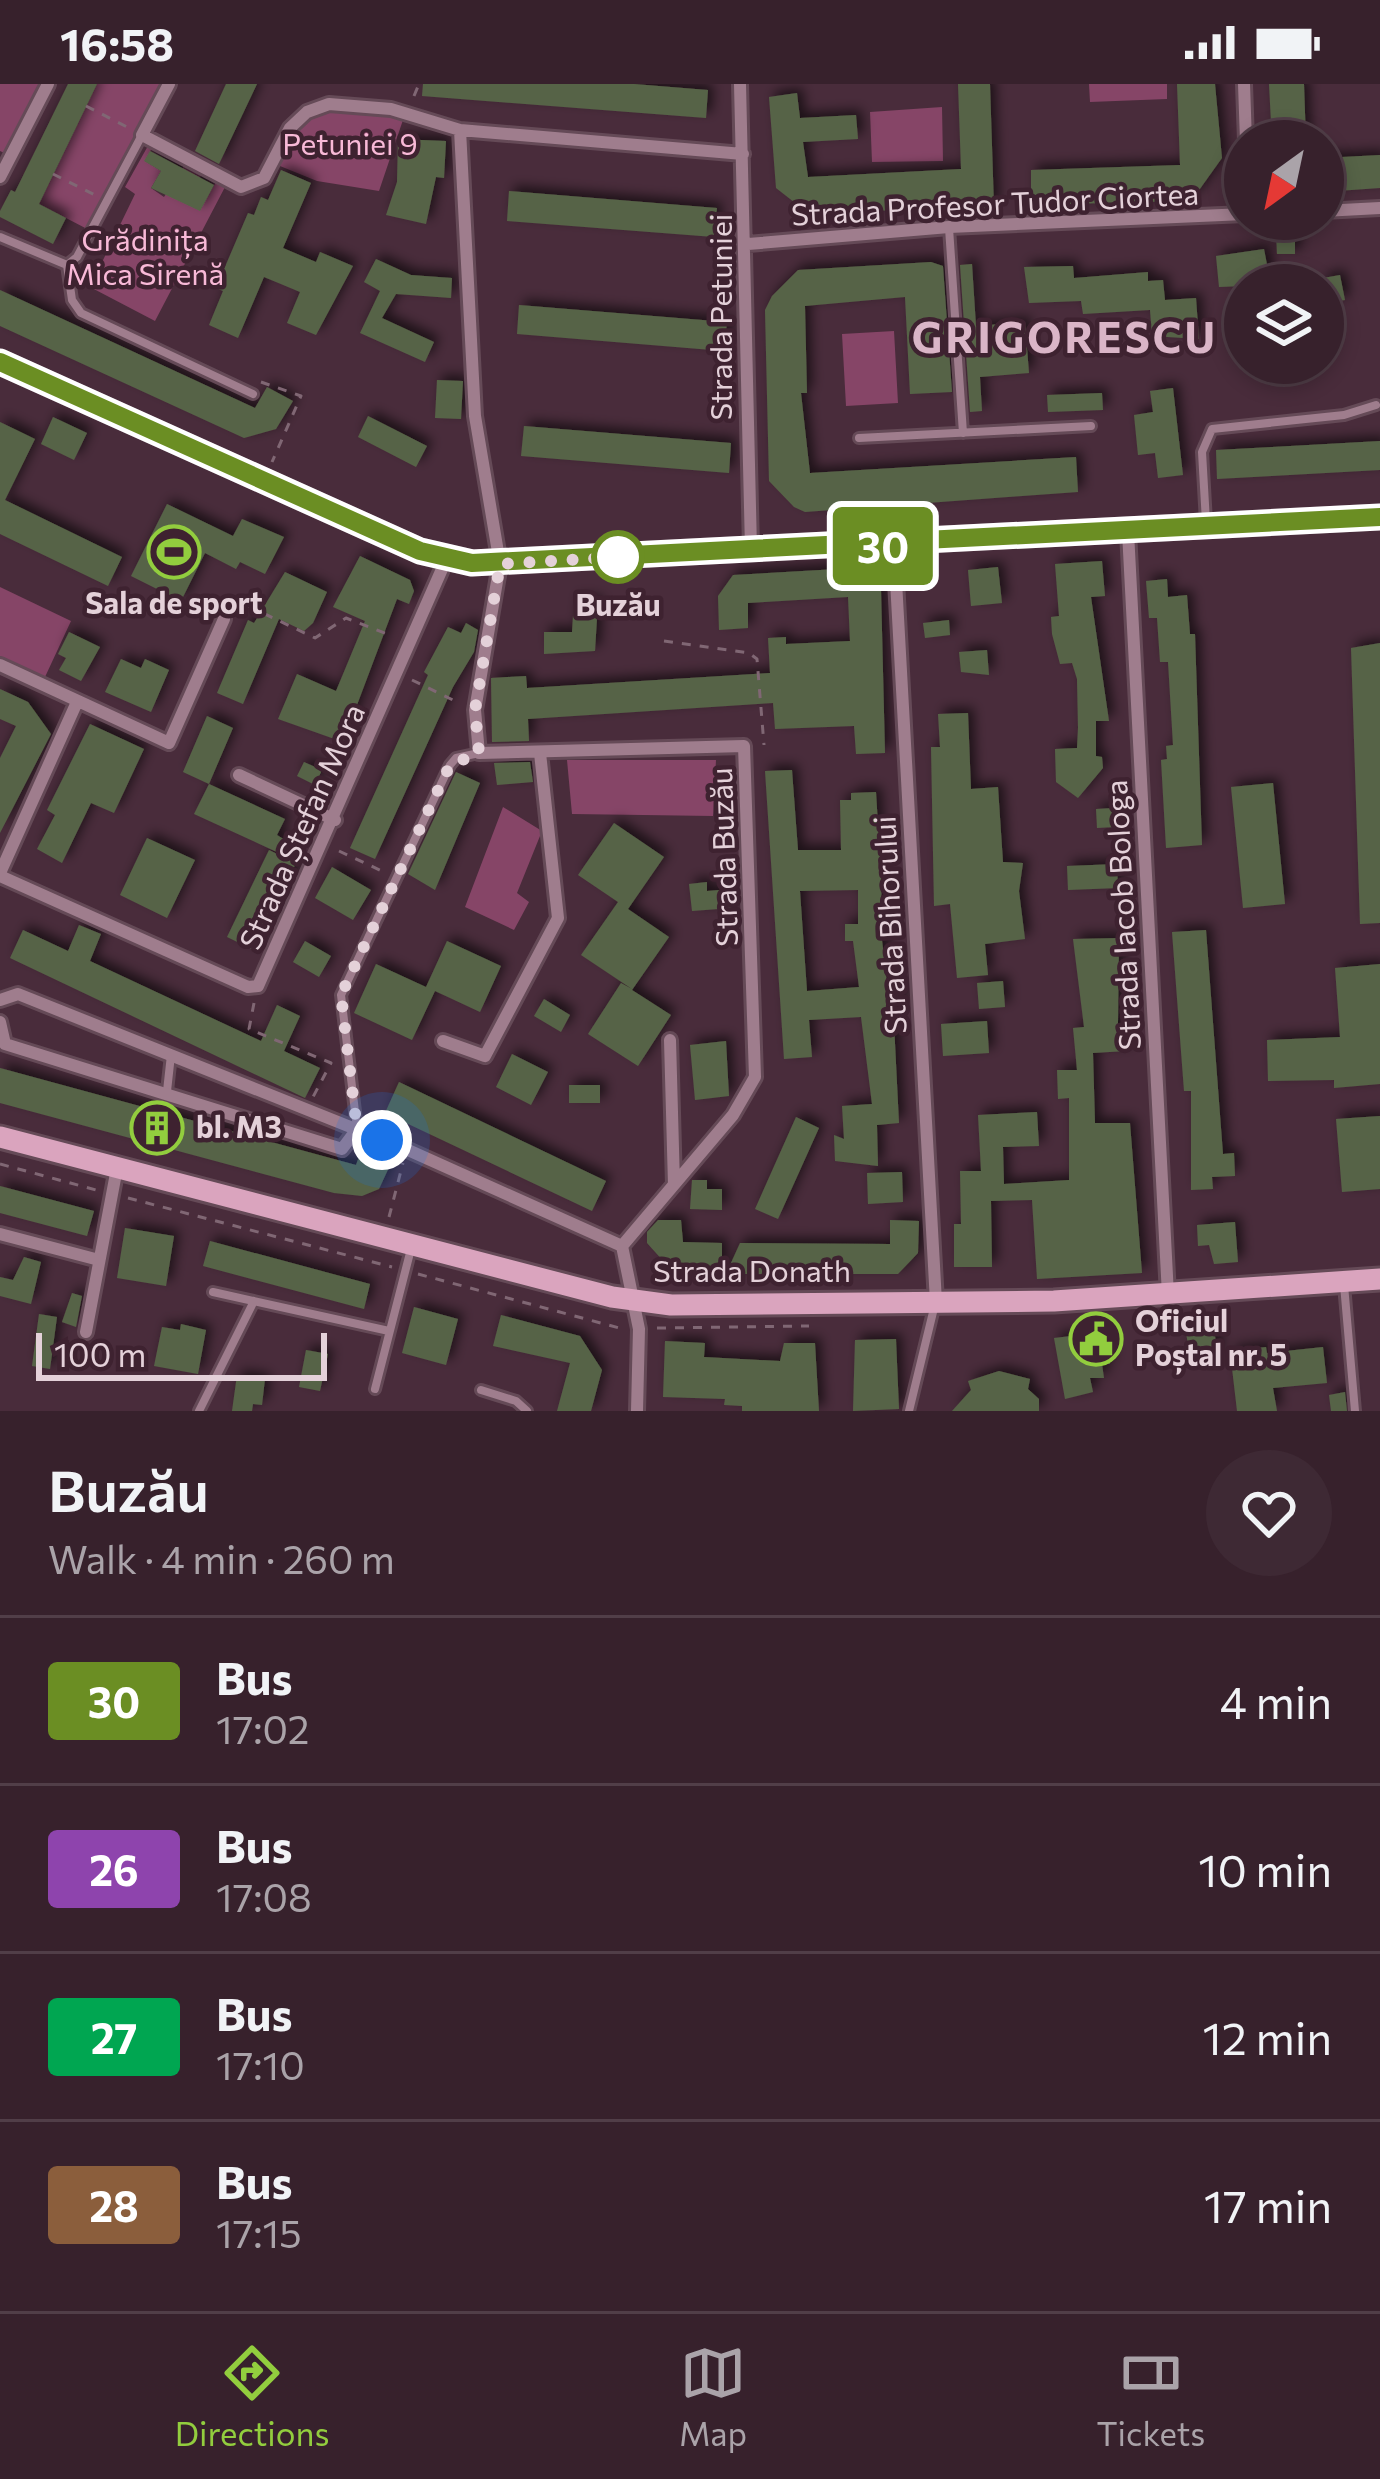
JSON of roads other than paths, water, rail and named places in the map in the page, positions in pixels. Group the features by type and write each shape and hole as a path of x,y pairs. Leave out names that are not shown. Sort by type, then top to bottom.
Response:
{"main road":[{"path":"0,362 446,560 500,564 1380,517"},
{"name":"Strada Donath","path":"0,1137 636,1301 936,1302 1168,1294 1380,1279"}],"street":[{"path":"0,177 48,84"},
{"path":"169,84 142,135 231,185 251,187 264,178 290,128 307,112 329,104 391,109 460,130 743,154"},
{"name":"Strada Petuniei","path":"740,84 748,244 751,549"},
{"path":"1244,84 1245,120"},
{"path":"460,130 475,416 500,564 475,710 479,753"},
{"path":"1344,210 1380,208"},
{"name":"Strada Profesor Tudor Ciortea","path":"748,244 949,227 1224,215"},
{"name":"Strada Iacob Bologa","path":"1128,532 1168,1294"},
{"name":"Strada Bihorului","path":"894,545 936,1302"},
{"name":"Strada Ștefan Mora","path":"0,874 248,987 258,986 446,560"},
{"path":"0,665 170,743 224,620"},
{"path":"0,874 77,702"},
{"name":"Strada Buzău","path":"479,753 744,746 755,1077 734,1115 622,1246"},
{"path":"443,1041 485,1056 558,919 540,753"},
{"path":"238,775 335,820"},
{"path":"0,1000 18,994 307,1109 622,1246 624,1273 636,1301 640,1328 637,1411"},
{"path":"0,1022 5,1044 342,1149 357,1130"},
{"path":"670,1040 674,1185"},
{"path":"86,1332 117,1168"},
{"path":"0,1234 99,1260"}],"lane":[{"path":"67,265 77,257 142,135"},
{"path":"949,227 962,433"},
{"path":"0,237 67,265"},
{"path":"67,265 72,301 81,313 253,394"},
{"path":"1206,528 1202,452 1212,429 1344,415 1376,405"},
{"path":"859,438 1091,427"},
{"path":"357,1130 341,995 450,765 479,753"},
{"path":"167,1091 171,1055"},
{"path":"374,1389 412,1243"},
{"path":"1344,1284 1355,1411"},
{"path":"213,1292 389,1331"},
{"path":"199,1411 254,1301"},
{"path":"909,1411 936,1302"},
{"path":"481,1390 516,1400 526,1411"}],"place":[{"name":"Sala de sport","path":"174,552"},
{"name":"Buzău","path":"618,557"},
{"name":"bl. M3","path":"157,1128"},
{"name":"Oficiul Poștal nr. 5","path":"1096,1339"}],"district":[{"name":"GRIGORESCU","path":"1065,338"}],"park label":[{"name":"Petuniei 9","path":"350,145"},
{"name":"Grădinița Mica Sirenă","path":"145,258"}]}
